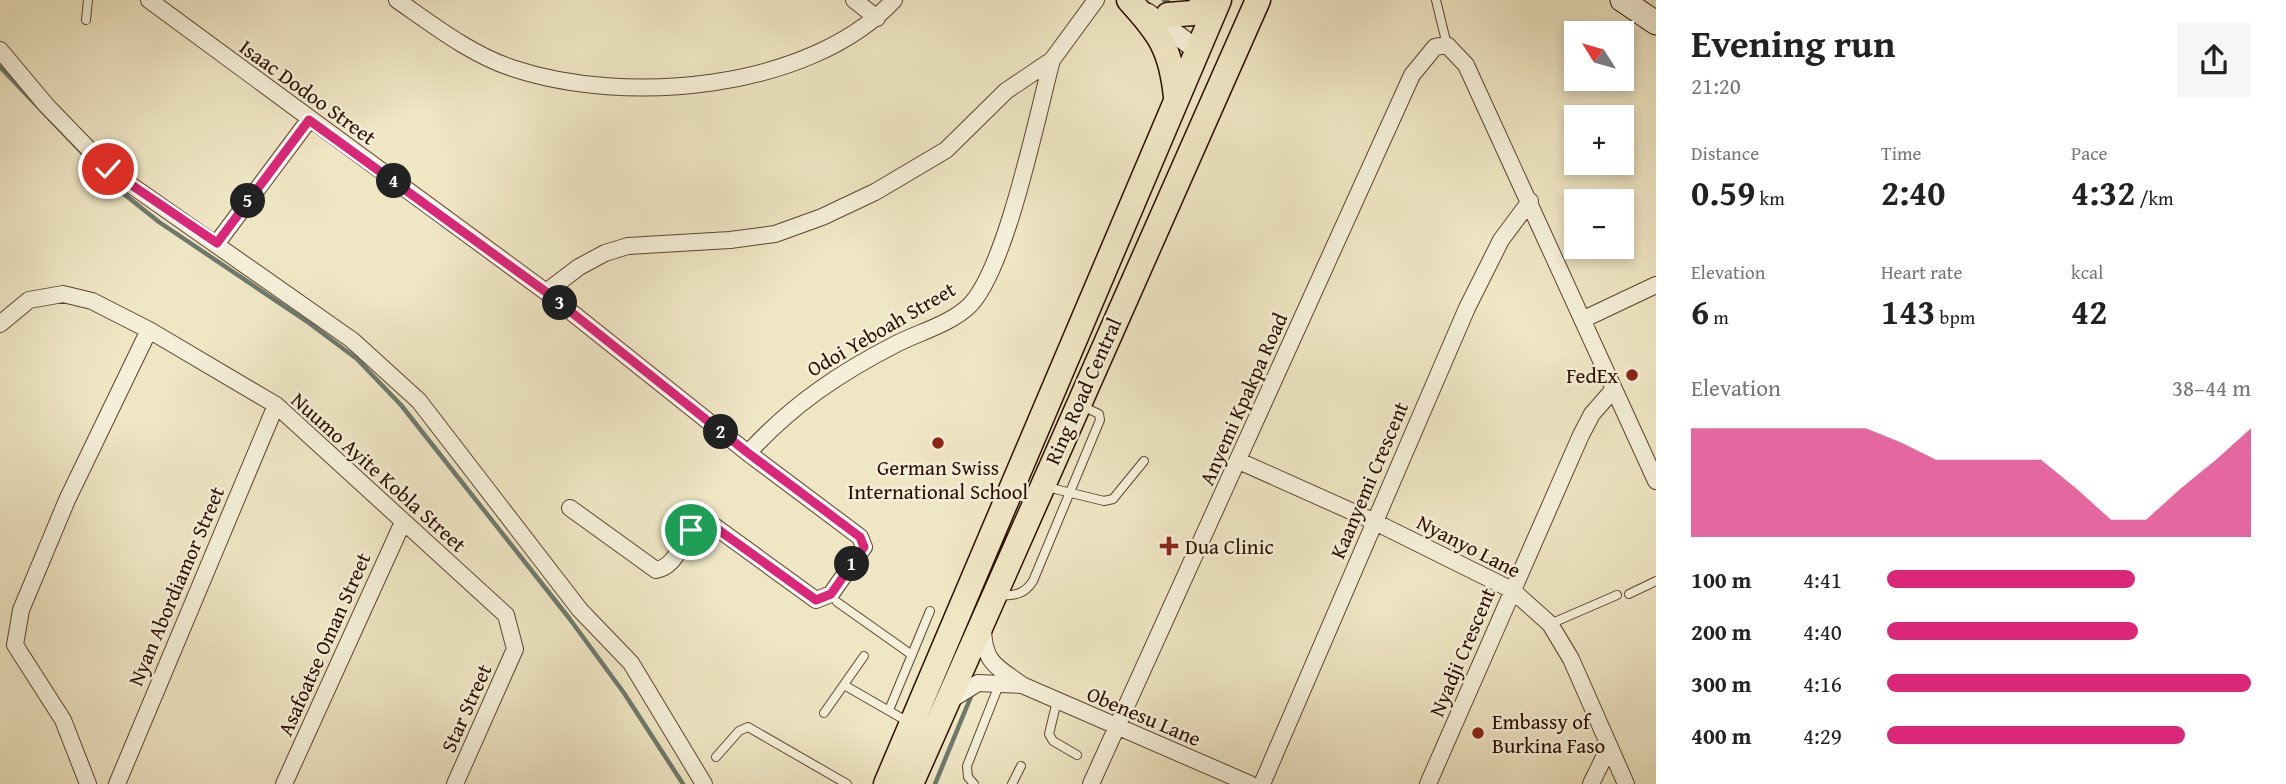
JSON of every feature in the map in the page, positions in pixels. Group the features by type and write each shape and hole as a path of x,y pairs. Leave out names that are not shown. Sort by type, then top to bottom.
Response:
{"main road":[{"path":"1129,0 1160,33 1170,63 1176,100"},
{"path":"1168,15 1193,13 1211,0"},
{"name":"Ring Road Central","path":"886,784 1176,100 1205,40 1219,0"},
{"name":"Ring Road Central","path":"911,784 1077,403 1258,0"},
{"path":"1622,0 1656,21"},
{"path":"1640,0 1656,21"},
{"path":"1166,204 1168,171 1209,71 1205,40 1246,24"}],"street":[{"name":"Isaac Dodoo Street","path":"149,0 546,292 748,453 864,541 864,547 824,600 816,600 709,523 700,524 691,530 669,564 656,570 570,508"},
{"path":"397,0 465,46 510,67 554,79 606,87 691,84 754,75 802,62 877,18 894,0"},
{"path":"853,0 877,18"},
{"path":"546,292 579,267 605,253 628,246 764,235 822,217 875,192 946,150 1006,91 1052,60 1096,0"},
{"path":"1129,0 1168,15 1205,40"},
{"path":"1129,0 1205,40"},
{"path":"1447,45 1456,51 1466,65 1656,481"},
{"name":"Anyemi Kpakpa Road","path":"1091,784 1412,75 1435,47 1447,45"},
{"path":"0,50 46,105 108,169 352,340 418,401 580,610 631,663 704,784"},
{"name":"Odoi Yeboah Street","path":"748,453 780,417 810,393 896,344 947,320 968,307 982,289 1001,248 1052,60"},
{"path":"217,243 309,120"},
{"name":"Kaanyemi Crescent","path":"1262,784 1467,308 1501,240 1530,201"},
{"path":"1584,319 1656,285"},
{"name":"Nuumo Ayite Kobla Street","path":"0,324 29,300 63,294 92,301 149,330 276,405 506,615 515,649"},
{"path":"88,784 63,720 15,645 20,610 68,499 149,330"},
{"name":"Nyadji Crescent","path":"1428,784 1581,435 1592,414 1613,390"},
{"name":"Nyan Abordiamor Street","path":"117,784 276,405"},
{"name":"Nyanyo Lane","path":"1239,461 1373,521 1512,590 1550,624 1571,659 1626,784"},
{"name":"Asafoatse Oman Street","path":"284,784 403,522"},
{"name":"Obenesu Lane","path":"988,606 985,651 990,663 1021,685 1250,784"},
{"name":"Star Street","path":"455,784 515,649"},
{"name":"Obenesu Lane","path":"944,705 978,683 1021,685"},
{"path":"1591,784 1609,747"}],"lane":[{"path":"86,20 88,0"},
{"path":"1436,0 1447,45"},
{"path":"988,606 1027,590 1101,420 1099,414 1077,403"},
{"path":"1041,485 1104,501 1112,499 1144,461"},
{"path":"1629,594 1656,581"},
{"path":"1550,624 1617,595"},
{"path":"837,602 912,655"},
{"path":"888,710 930,611"},
{"path":"824,713 864,656"},
{"path":"844,685 912,724"},
{"path":"974,784 968,778 967,766 999,685"},
{"path":"1057,701 1049,734 1053,741 1077,755"},
{"path":"716,757 739,730 748,727 847,784"},
{"path":"1012,784 1021,766"}],"waterway":[{"path":"1164,0 1173,5"},
{"path":"0,67 114,186 159,222 309,323 357,359 401,405 569,618 624,693 683,784"},
{"path":"935,784 972,694"}],"place":[{"name":"FedEx","path":"1632,375"},
{"name":"German Swiss International School","path":"938,443"},
{"name":"Dua Clinic","path":"1169,546"},
{"name":"Embassy of Burkina Faso","path":"1478,733"}],"route":[{"path":"108,169 157,205 217,243 309,120 546,292 748,453 860,537 864,541 864,547 831,594 824,600 816,600 709,523 700,524 691,530"}]}
